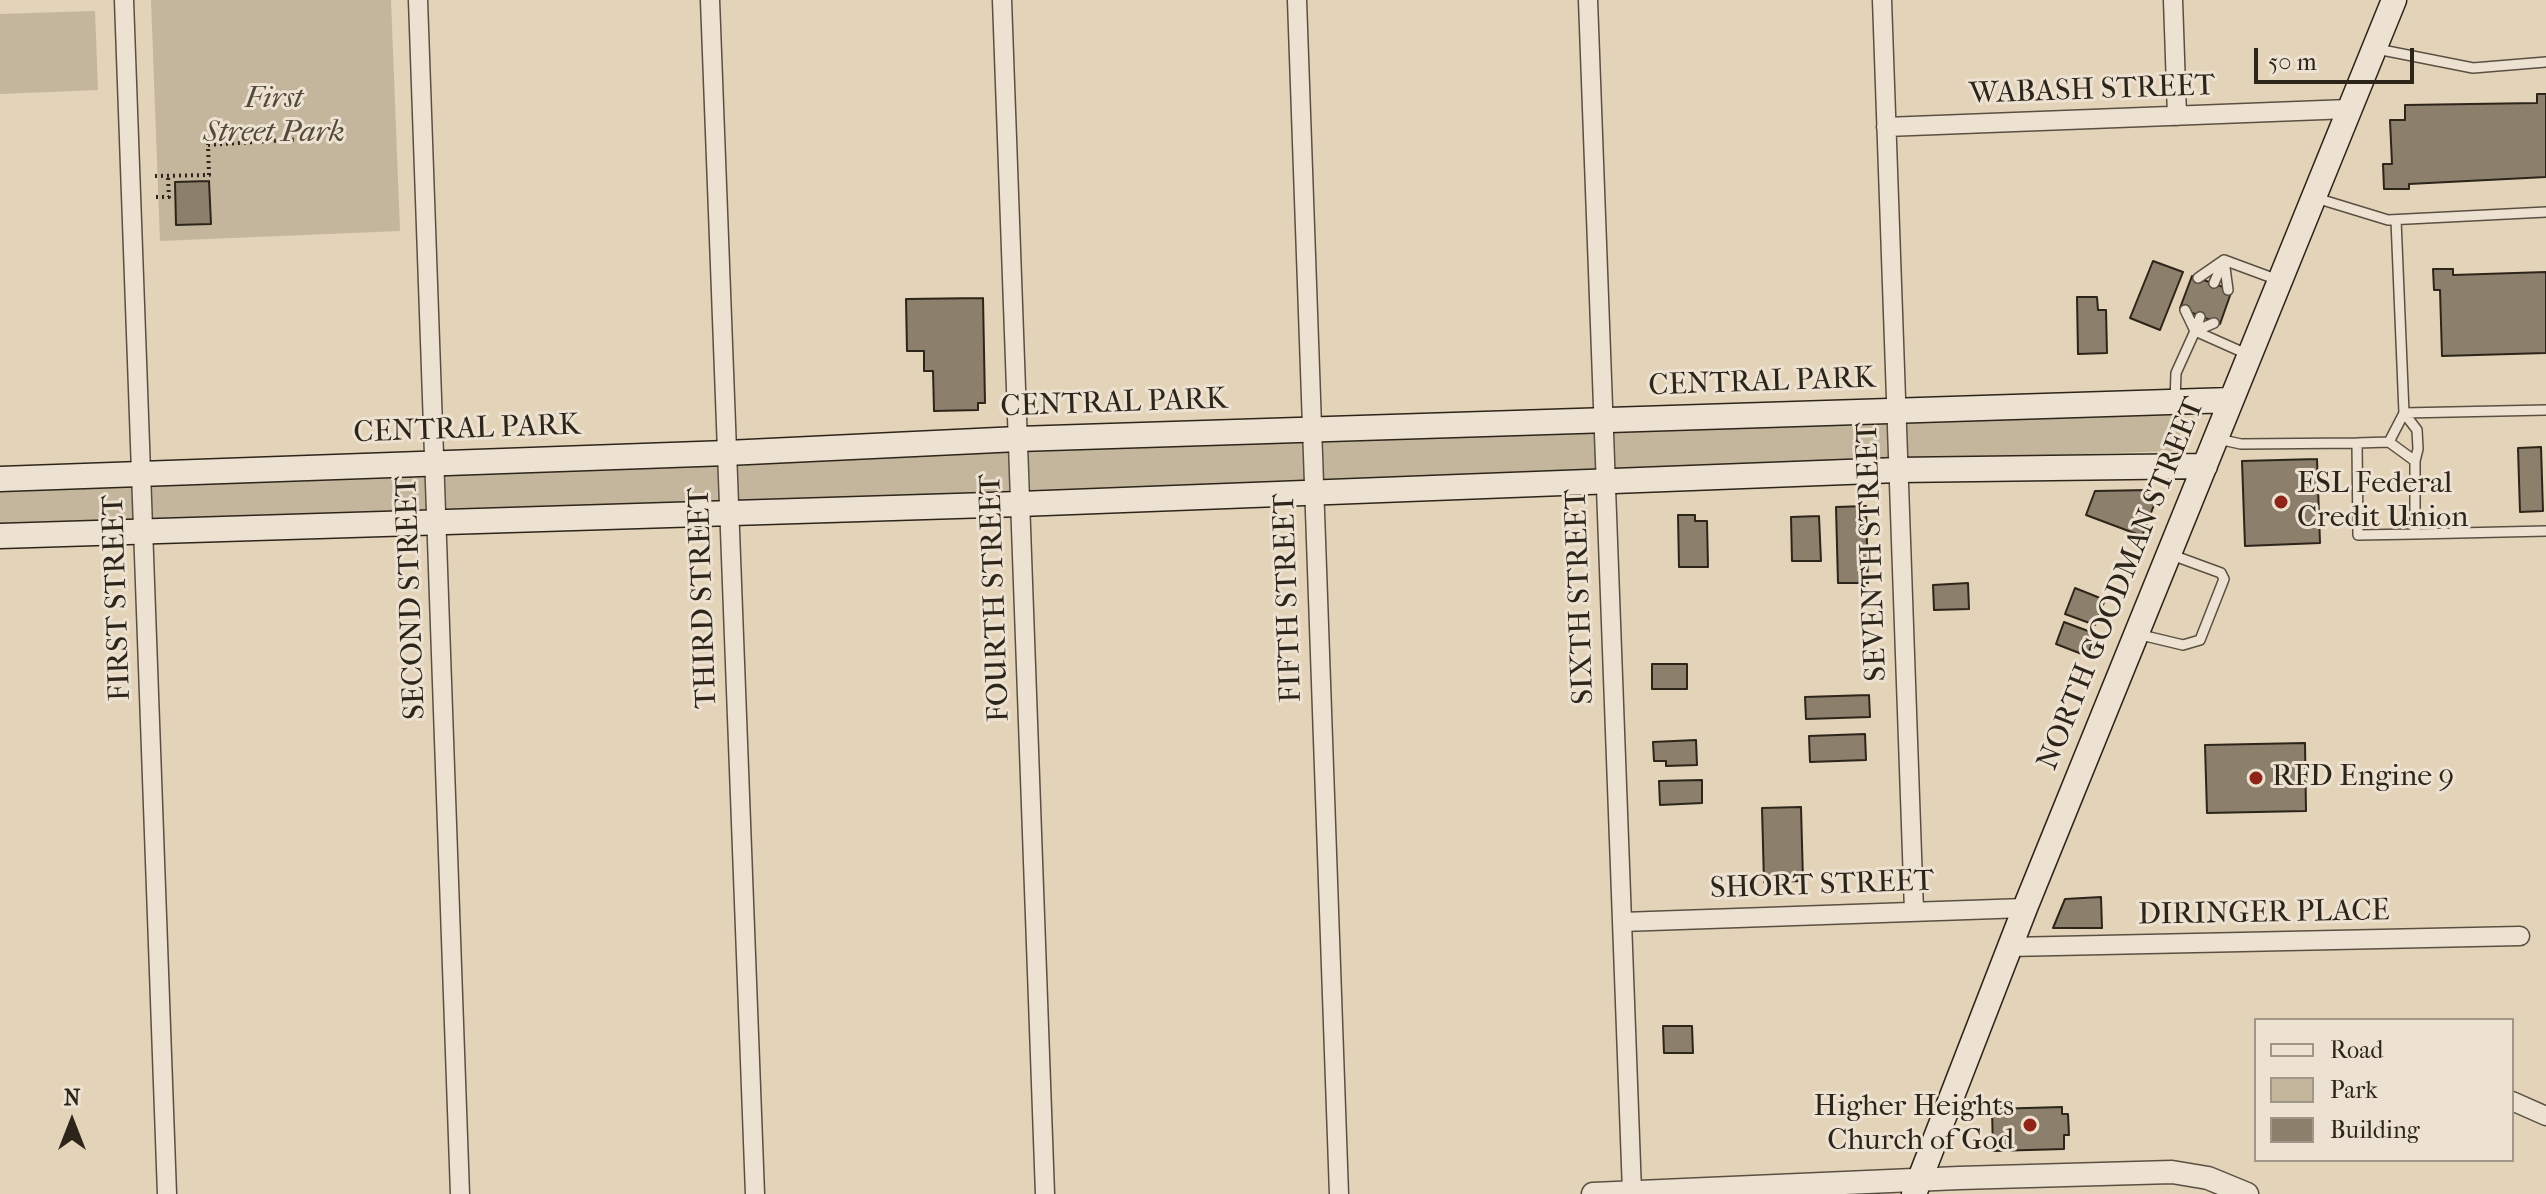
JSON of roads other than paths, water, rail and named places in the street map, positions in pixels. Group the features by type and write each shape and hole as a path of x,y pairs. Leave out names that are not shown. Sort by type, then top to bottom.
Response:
{"main road":[{"name":"NORTH GOODMAN STREET","path":"1917,1187 2009,947 2394,0"},
{"name":"CENTRAL PARK","path":"0,479 727,453 1018,439 2231,400"},
{"path":"0,536 1020,504 1898,470 2205,466"}],"street":[{"name":"FIRST STREET","path":"124,0 167,1194"},
{"name":"SECOND STREET","path":"418,0 460,1194"},
{"name":"THIRD STREET","path":"710,0 755,1194"},
{"name":"FOURTH STREET","path":"1002,0 1045,1194"},
{"name":"FIFTH STREET","path":"1297,0 1339,1194"},
{"name":"SIXTH STREET","path":"1588,0 1632,1192"},
{"name":"SEVENTH STREET","path":"1882,0 1914,911"},
{"path":"2173,0 2177,116"},
{"name":"WABASH STREET","path":"1886,127 2349,109"},
{"name":"SHORT STREET","path":"1622,922 2025,908"},
{"name":"DIRINGER PLACE","path":"2009,947 2520,936"},
{"path":"2514,1102 2546,1116"},
{"path":"1593,1194 1917,1187 2172,1172 2208,1178 2247,1194"}],"lane":[{"path":"2374,48 2473,68 2546,62"},
{"path":"2313,197 2388,220 2546,212"},
{"path":"2389,442 2404,413 2396,220"},
{"path":"2224,260 2280,280"},
{"path":"2198,278 2224,260"},
{"path":"2214,283 2224,260"},
{"path":"2224,260 2228,290"},
{"path":"2185,310 2195,331 2249,355"},
{"path":"2175,402 2176,373 2200,317"},
{"path":"2195,331 2214,323"},
{"path":"2404,413 2546,410"},
{"path":"2404,413 2417,430 2415,534"},
{"path":"2216,439 2241,444 2389,442 2415,461"},
{"path":"2357,443 2358,535 2546,531"},
{"path":"2136,634 2183,645 2200,640 2224,579 2221,573 2169,554"}],"place":[{"name":"ESL Federal Credit Union","path":"2281,502"},
{"name":"RFD Engine 9","path":"2256,778"},
{"name":"Higher Heights Church of God","path":"2030,1125"}],"park label":[{"name":"First Street Park","path":"274,117"}]}
